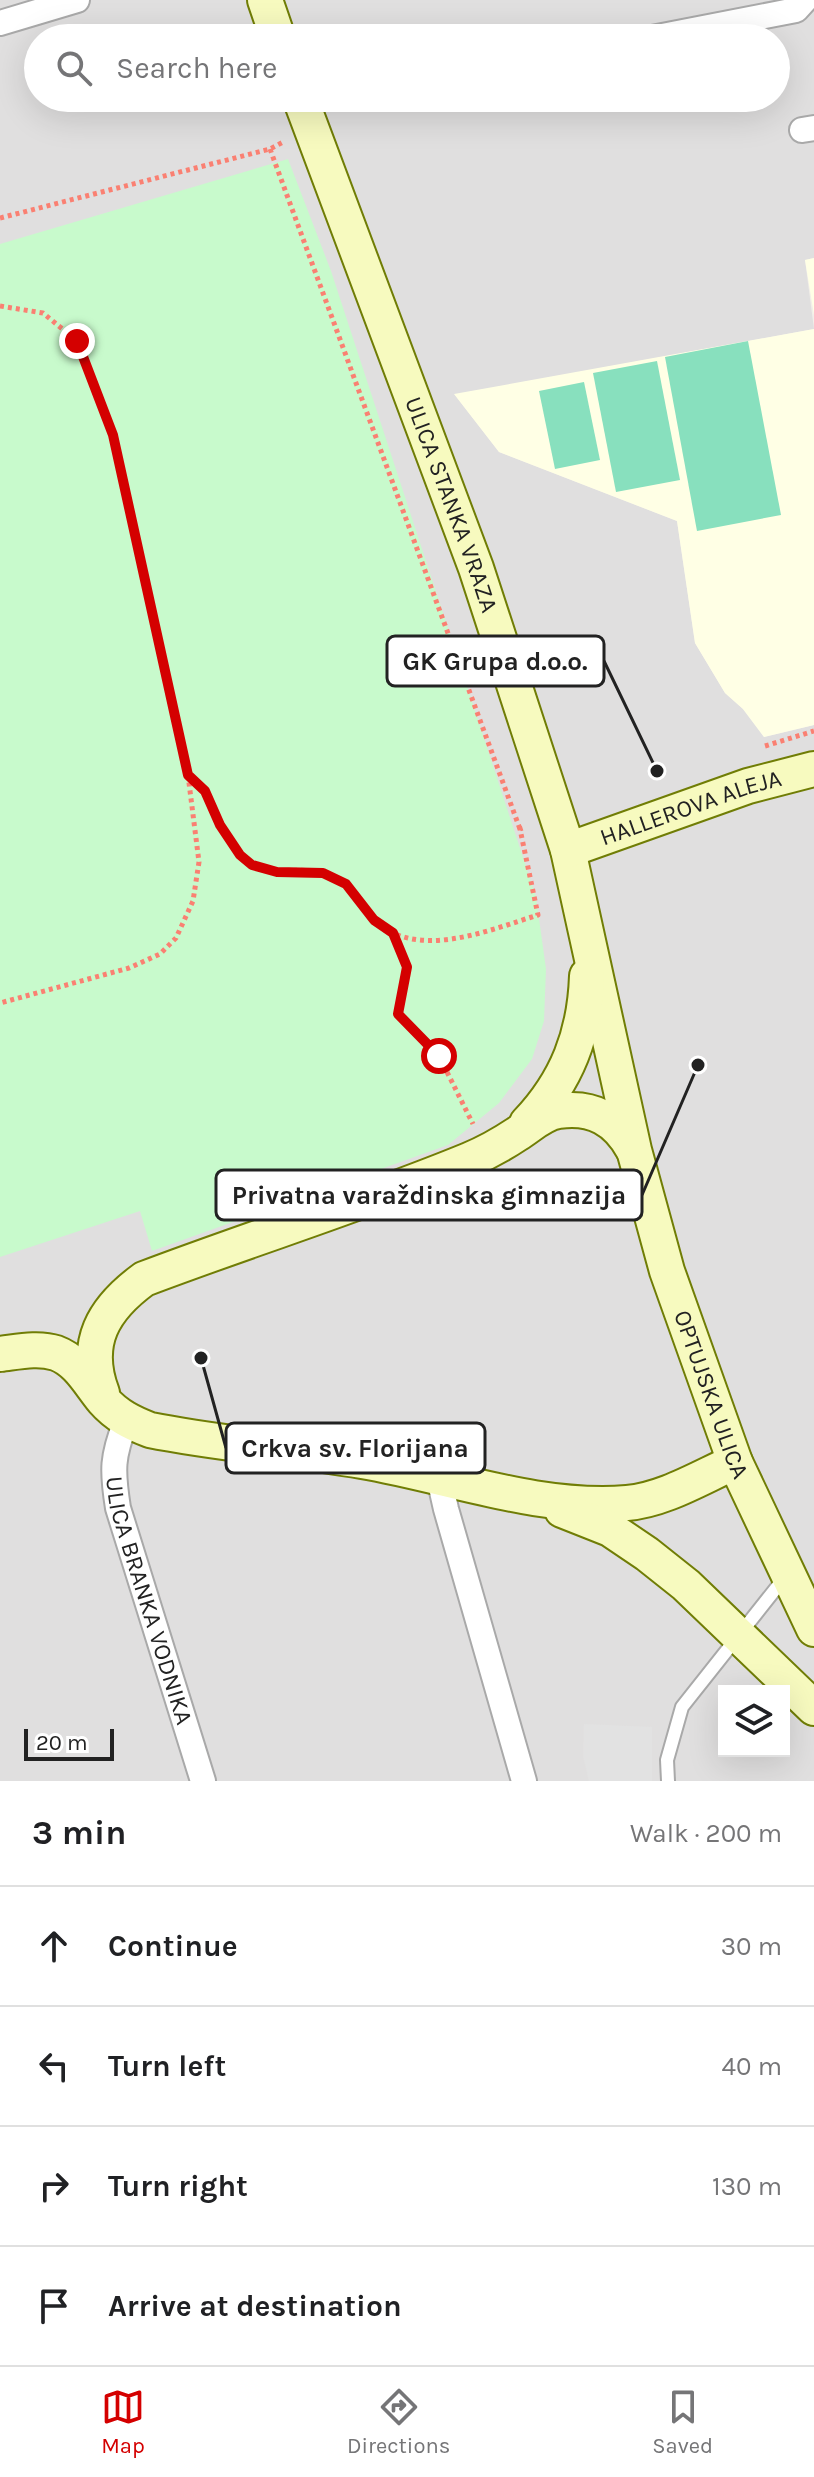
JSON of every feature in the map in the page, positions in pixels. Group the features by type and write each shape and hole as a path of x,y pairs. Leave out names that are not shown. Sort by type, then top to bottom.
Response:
{"main road":[{"path":"265,0 273,24"},
{"name":"ULICA STANKA VRAZA","path":"305,113 476,568 568,850 634,1150"},
{"name":"HALLEROVA ALEJA","path":"568,850 748,786 814,769"},
{"name":"ULICA STANKA VRAZA","path":"516,1135 544,1105 574,1052 586,995 584,916"},
{"path":"116,1412 94,1372 95,1349 103,1320 120,1296 144,1279 430,1176 485,1153 556,1111 579,1109 612,1121 625,1134 634,1150"},
{"name":"OPTUJSKA ULICA","path":"634,1150 667,1271 735,1462 814,1629"},
{"path":"0,1354 32,1350 55,1353 76,1365 116,1412 150,1430 363,1461 516,1495 578,1504 630,1503 656,1497 735,1462"},
{"path":"516,1495 610,1529 647,1554 676,1577 814,1708"}],"street":[{"path":"0,23 77,0"},
{"path":"724,24 796,10 805,0"},
{"name":"ULICA BRANKA VODNIKA","path":"116,1412 112,1472 118,1508 203,1781"},
{"path":"439,1478 524,1781"}],"lane":[{"path":"668,1781 667,1760 682,1707 787,1574"}],"path":[{"path":"0,218 270,149 305,113"},
{"path":"188,775 205,791 220,825 240,855 252,865 277,872 323,873 346,884 374,920 393,933 424,942 478,934 538,915 520,829 270,149"},
{"path":"0,306 43,313 77,341 113,435 188,775 199,862 193,901 176,938 160,954 129,968 0,1003"},
{"path":"520,829 557,818"},
{"path":"393,933 407,967 398,1014 439,1056 460,1094 485,1153"}],"shaded area":[{"path":"0,0 814,0 814,258 805,260 814,329 455,395 499,452 677,521 695,643 725,693 743,709 764,737 814,725 814,1781 0,1781"},
{"path":"814,258 814,315 805,260"},
{"path":"814,329 814,725 764,737 743,709 725,693 695,643 677,521 499,452 454,394"},
{"path":"584,1724 652,1727 652,1781 589,1781 583,1756"}],"green space":[{"path":"288,159 331,271 536,897 546,969 544,1021 532,1059 499,1103 448,1145 152,1251 140,1211 0,1257 0,244"},
{"path":"748,341 781,515 697,531 665,357"},
{"path":"657,361 680,480 616,492 593,373"},
{"path":"584,382 600,460 555,469 539,391"}],"place":[{"name":"GK Grupa d.o.o.","path":"657,771"},
{"name":"Privatna varaždinska gimnazija","path":"698,1065"},
{"name":"Crkva sv. Florijana","path":"201,1358"}],"route":[{"path":"77,341 113,435 188,775 205,791 220,825 240,855 252,865 277,872 323,873 346,884 374,920 393,933 407,967 398,1014 439,1056"}]}
